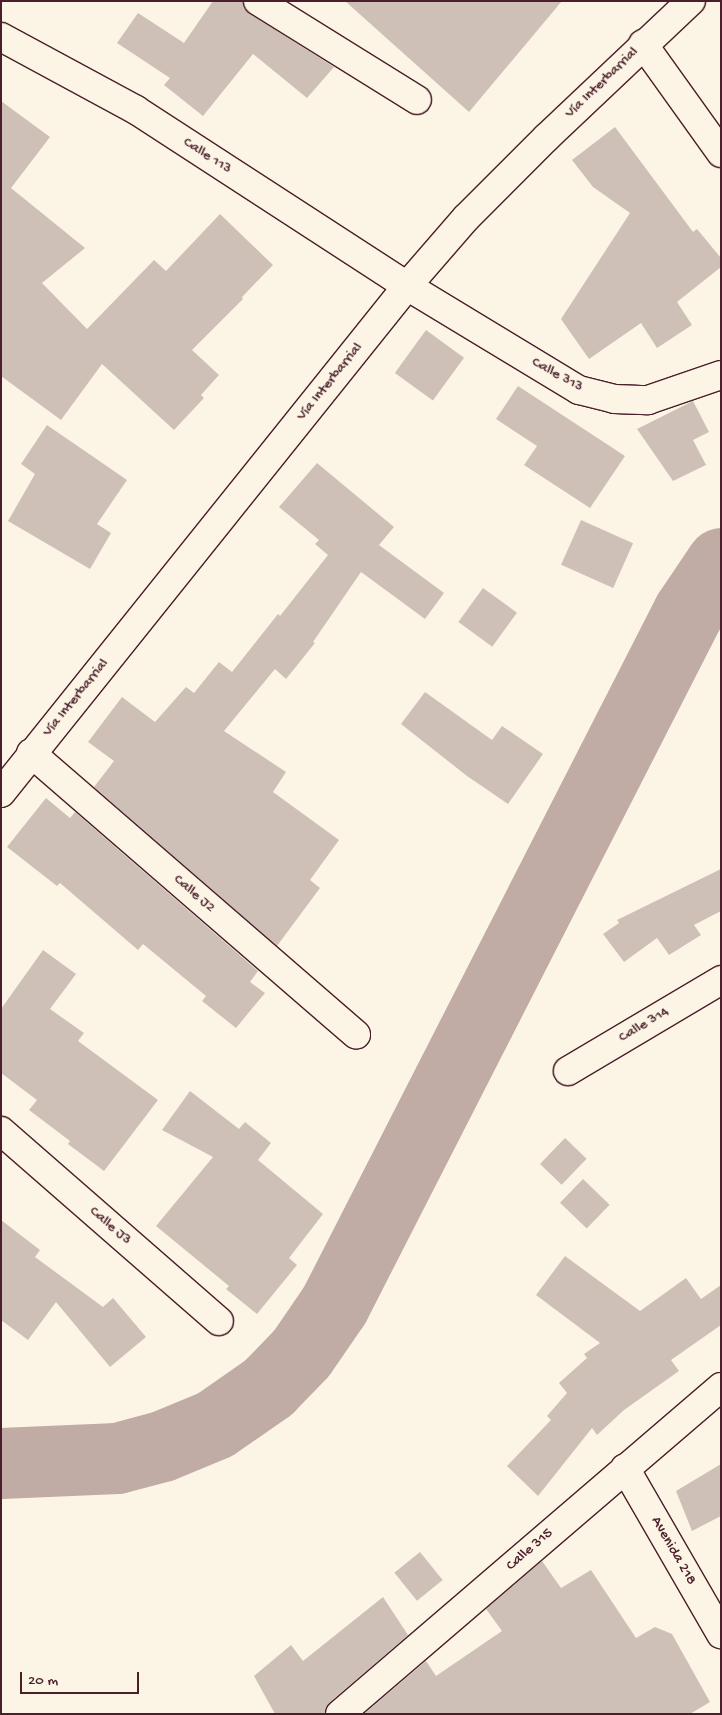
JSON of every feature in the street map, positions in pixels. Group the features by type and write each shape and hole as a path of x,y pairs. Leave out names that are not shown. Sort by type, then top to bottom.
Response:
{"street":[{"path":"258,1 417,100"},
{"name":"Vía Interbarrial","path":"1,793 31,753 408,286 466,218 643,44 691,1"},
{"name":"Calle 113","path":"1,36 136,110 408,286"},
{"path":"643,44 721,154"},
{"name":"Calle 313","path":"408,286 579,390 614,399 648,400 721,375"},
{"name":"Calle J2","path":"31,753 356,1035"},
{"name":"Calle 314","path":"568,1071 721,980"},
{"name":"Calle J3","path":"1,1131 219,1321"},
{"name":"Calle 315","path":"340,1714 721,1387"},
{"name":"Avenida 218","path":"625,1468 721,1634"}],"building":[{"path":"213,1 242,1 244,9 250,14 334,67 307,98 253,54 203,116 164,85 170,78 117,43 138,13 184,43"},
{"path":"345,1 562,1 469,112"},
{"path":"1,101 50,137 11,188 85,248 42,283 87,329 154,260 166,271 220,214 273,265 242,297 243,299 192,350 219,375 201,395 204,398 174,430 102,364 61,420 1,376"},
{"path":"615,127 693,232 697,229 721,258 721,267 677,302 692,325 657,348 641,323 589,359 561,319 630,213 593,187 572,160"},
{"path":"426,330 464,358 433,401 395,373"},
{"path":"518,386 625,456 590,508 524,465 537,446 496,419"},
{"path":"693,401 709,432 693,440 706,465 673,481 637,429"},
{"path":"47,425 127,480 97,524 111,533 90,569 8,521 35,474 21,464"},
{"path":"317,463 394,527 379,545 444,593 425,619 361,572 313,642 315,643 286,679 275,669 224,731 286,772 273,792 339,840 310,880 320,888 277,946 94,787 114,761 88,742 122,697 155,722 186,687 194,693 219,662 232,672 278,614 280,616 328,555 315,544 319,540 279,507"},
{"path":"581,520 633,543 613,588 561,565"},
{"path":"483,588 517,613 492,647 458,622"},
{"path":"425,692 492,740 502,726 543,754 508,804 467,776 401,724"},
{"path":"46,798 70,818 75,812 258,971 250,982 265,993 236,1028 202,1001 206,996 143,944 138,950 60,883 57,886 7,847"},
{"path":"721,869 721,911 694,925 701,935 669,955 657,938 624,962 603,934 619,923 617,920"},
{"path":"43,950 76,974 50,1009 84,1033 78,1041 158,1100 104,1171 68,1144 70,1141 29,1110 37,1100 1,1073 1,1009"},
{"path":"190,1091 239,1129 245,1122 271,1143 258,1160 323,1214 289,1258 297,1265 257,1314 226,1289 229,1286 156,1226 213,1157 162,1130"},
{"path":"565,1138 587,1159 562,1185 540,1164"},
{"path":"583,1179 610,1205 587,1228 560,1203"},
{"path":"1,1220 40,1250 35,1257 103,1307 113,1298 146,1337 110,1367 56,1302 28,1340 1,1320"},
{"path":"565,1256 640,1311 686,1278 701,1299 721,1285 721,1325 671,1360 679,1371 624,1410 597,1435 592,1428 538,1496 507,1466 551,1420 547,1416 567,1393 559,1383 587,1358 584,1354 600,1343 536,1295"},
{"path":"721,1464 721,1516 692,1531 676,1491"},
{"path":"420,1552 443,1580 417,1601 394,1573"},
{"path":"542,1561 561,1588 591,1570 636,1638 655,1627 672,1634 710,1702 690,1714 364,1714 426,1661 436,1676 502,1631 486,1609"},
{"path":"383,1597 408,1635 330,1702 325,1714 275,1714 254,1676 291,1645 303,1661"}],"waterway":[{"path":"1,1463 117,1458 162,1446 215,1424 268,1387 301,1353 334,1305 688,612 721,563"}]}
